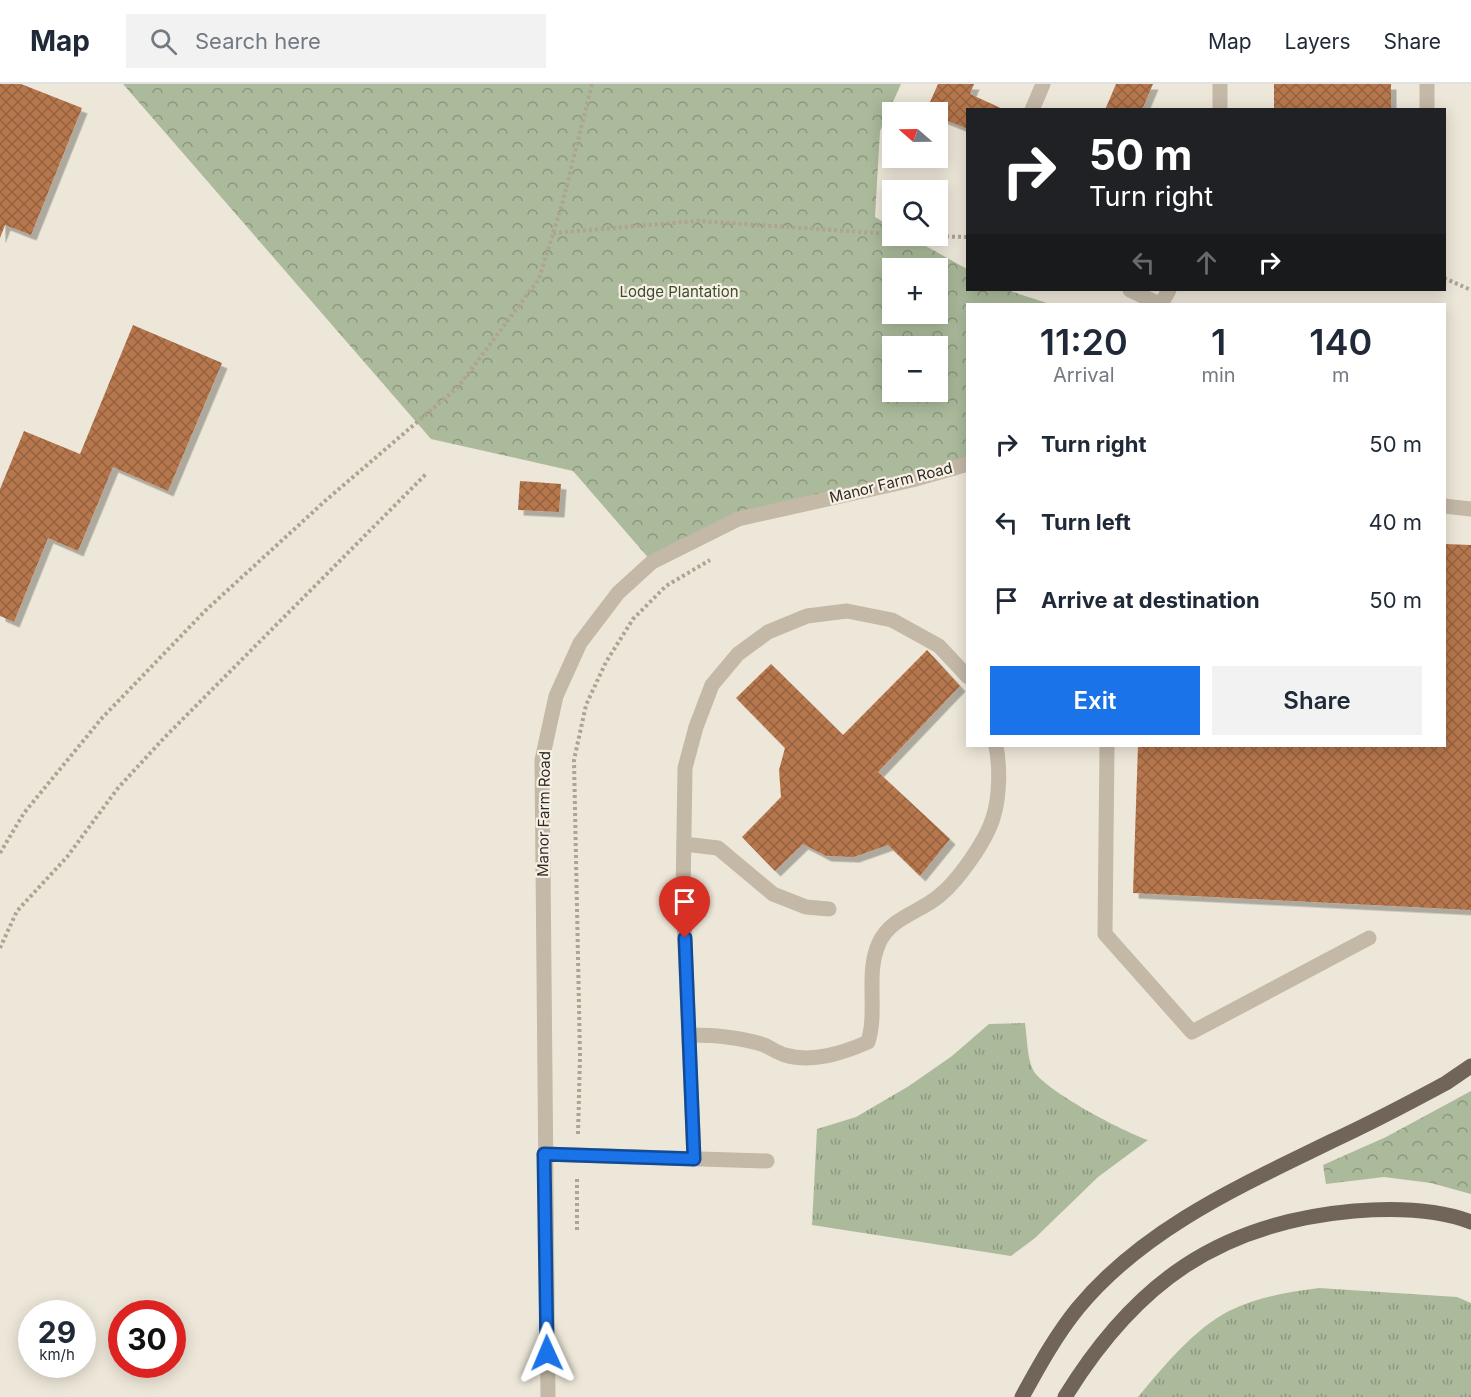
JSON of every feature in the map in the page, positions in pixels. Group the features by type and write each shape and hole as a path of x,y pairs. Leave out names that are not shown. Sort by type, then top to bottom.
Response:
{"main road":[{"path":"1022,1397 1044,1356 1079,1308 1125,1261 1169,1227 1257,1177 1436,1088 1471,1066"},
{"path":"1065,1397 1091,1356 1132,1307 1180,1267 1243,1234 1311,1215 1393,1208 1471,1222"}],"street":[{"path":"1033,108 1043,84"},
{"path":"1220,84 1220,108"},
{"path":"1427,84 1427,108"},
{"path":"1132,291 1158,303"},
{"name":"Manor Farm Road","path":"548,1397 542,760 556,696 580,643 618,593 652,562 738,519 912,480 966,465"},
{"path":"1446,506 1471,509"},
{"path":"694,1159 683,896 685,768 696,727 712,685 738,654 768,632 807,616 847,611 892,620 939,646 966,675"},
{"path":"690,1035 717,1035 741,1039 787,1055 823,1056 846,1051 868,1042 874,1024 873,964 879,942 896,921 939,896 971,858 993,818 999,765 996,747"},
{"path":"1107,747 1105,934 1192,1032 1369,938"},
{"path":"684,844 718,848 773,894 806,907 829,909"},
{"path":"544,1154 767,1161"}],"path":[{"path":"0,853 24,813 102,718 206,610 325,501 458,387 539,279 592,84"},
{"path":"553,233 698,221 882,233"},
{"path":"948,237 966,237"},
{"path":"1446,279 1471,290"},
{"path":"0,948 17,910 67,857 118,788 164,738 426,474"},
{"path":"578,1138 580,1056 574,760 586,705 606,662 633,619 666,586 714,558"},
{"path":"577,1230 578,1173"}],"green space":[{"name":"Lodge Plantation","path":"123,84 901,84 893,102 882,102 875,217 882,221 882,246 926,246 947,258 882,258 882,324 948,324 948,258 966,268 966,291 1010,291 1047,303 966,303 966,464 738,519 652,562 573,471 431,439"},
{"path":"1025,1023 1028,1054 1033,1070 1040,1079 1086,1110 1148,1140 1098,1177 1035,1238 1011,1256 812,1225 817,1129 856,1117 909,1086 952,1056 989,1024"},
{"path":"1471,1091 1471,1194 1431,1183 1384,1177 1326,1184 1323,1165 1386,1137"},
{"path":"1319,1288 1457,1297 1471,1303 1471,1397 1138,1397 1180,1350 1216,1318 1240,1306 1262,1299"}],"building":[{"path":"0,84 21,84 82,108 31,235 5,225 0,238"},
{"path":"938,84 974,84 970,94 1001,108 966,108 966,128 948,121 948,102 930,102"},
{"path":"1116,84 1153,84 1143,108 1106,108"},
{"path":"1274,84 1391,84 1391,108 1274,108"},
{"path":"133,325 222,363 168,491 113,467 78,551 48,538 14,622 0,616 0,489 24,431 80,454"},
{"path":"520,481 561,484 559,512 518,510"},
{"path":"1446,544 1471,545 1471,910 1133,893 1138,747 1446,747"},
{"path":"927,650 960,686 878,772 950,839 920,876 888,845 854,857 826,856 803,844 775,871 742,837 781,797 779,770 785,748 736,698 771,664 843,735"}],"route":[{"path":"547,1353 544,1154 694,1159 685,938"}]}
